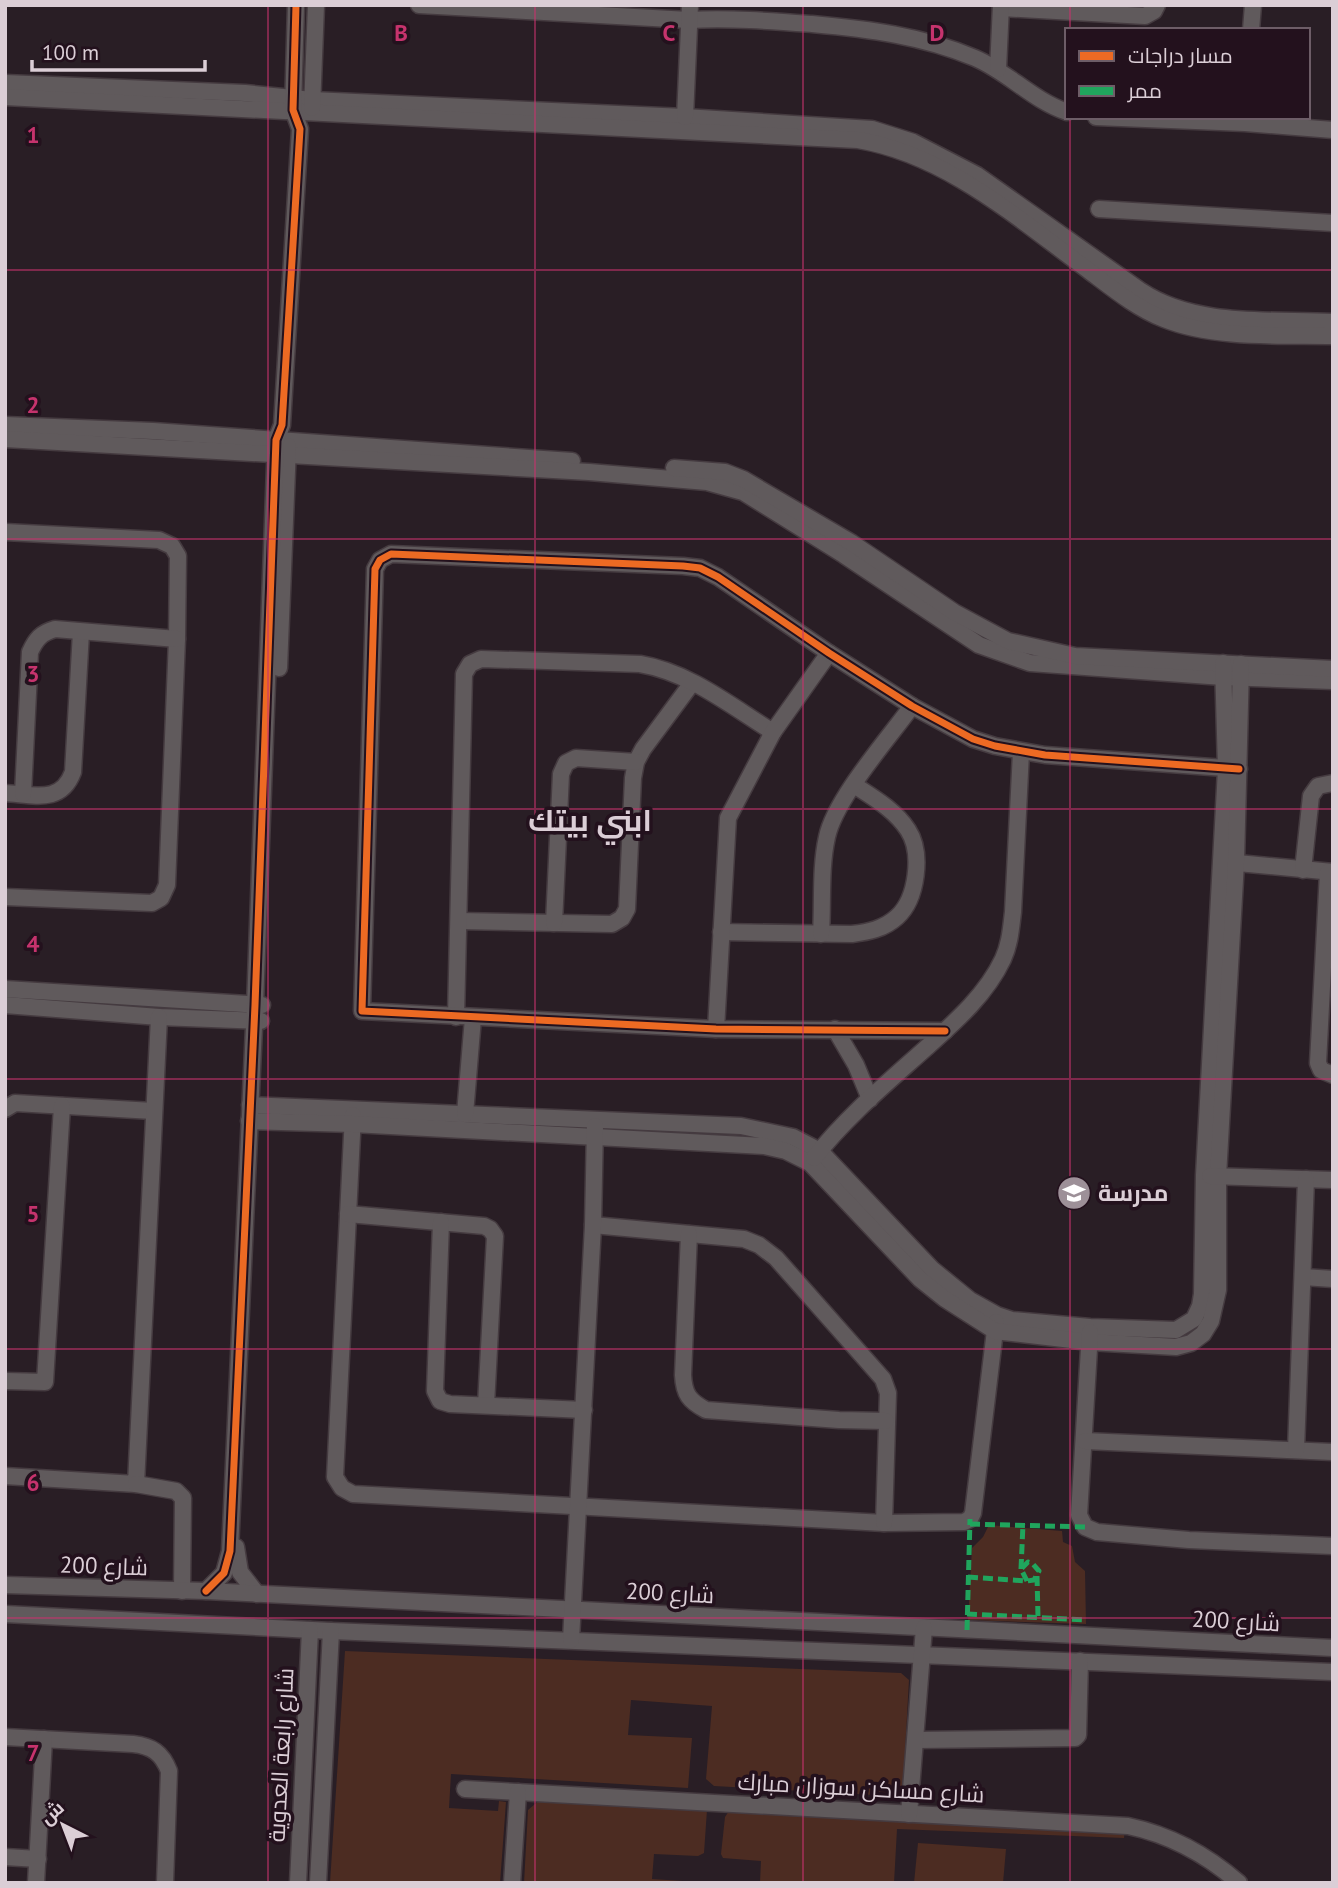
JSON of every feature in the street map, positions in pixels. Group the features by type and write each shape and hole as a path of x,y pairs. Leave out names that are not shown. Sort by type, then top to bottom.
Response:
{"street":[{"path":"257,1594 240,1572 236,1553 282,425 300,130 293,104 296,5"},
{"path":"300,130 312,106 316,5"},
{"path":"419,5 689,12 726,18 777,13 912,38 970,56 998,69 1042,102 1065,111"},
{"path":"998,69 1001,6 1102,9 1146,16 1154,11 1157,5"},
{"path":"1251,28 1253,5"},
{"path":"685,117 689,12"},
{"path":"5,83 246,93 293,104"},
{"path":"5,97 293,104 809,131 864,128 903,138 977,175 1141,291 1164,304 1255,326 1333,336"},
{"path":"312,106 685,117 809,131"},
{"path":"1195,119 1245,120 1333,130"},
{"path":"1099,209 1333,223"},
{"path":"1255,326 1333,322"},
{"path":"5,425 153,431 282,448"},
{"path":"5,439 282,448 725,472 743,479 848,549 1008,641 1075,656 1223,670 1333,669"},
{"path":"5,532 159,540 172,546 178,555 167,885 161,898 152,903 5,897"},
{"path":"945,1031 716,1029 364,1012 361,1009 375,569 380,560 391,554 700,568 718,577 912,706 973,739 1021,752 1233,769"},
{"path":"23,794 30,652 35,640 44,632 55,629 177,639"},
{"path":"5,793 54,795 64,790 74,772 81,632"},
{"path":"716,1029 727,818 773,732 829,653"},
{"path":"456,1017 464,674 470,664 481,659 640,664 663,669 692,683 773,732"},
{"path":"1223,670 1233,769"},
{"path":"1241,670 1333,681"},
{"path":"996,1323 1013,1320 1090,1335 1176,1330 1194,1318 1200,1307 1211,1176 1233,769 1241,670"},
{"path":"459,921 612,924 622,918 627,909 636,762 692,683"},
{"path":"821,934 823,864 827,836 835,816 854,785 912,706"},
{"path":"815,1157 870,1099 973,1003 990,982 1004,957 1011,933 1021,752"},
{"path":"554,923 561,774 566,764 576,758 636,762"},
{"path":"1303,870 1311,796 1318,786 1333,783"},
{"path":"721,932 852,934 870,932 899,916 910,896 915,874 915,849 907,829 894,812 854,785"},
{"path":"1228,862 1331,872 1318,1063 1321,1070 1333,1075"},
{"path":"5,989 258,1013"},
{"path":"5,1005 159,1017 258,1013"},
{"path":"136,1484 159,1017"},
{"path":"465,1114 473,1018"},
{"path":"835,1029 856,1065 870,1099"},
{"path":"5,1109 15,1102 153,1111"},
{"path":"5,1381 45,1382 62,1106"},
{"path":"254,1112 594,1128 741,1126 793,1137 932,1269 996,1323"},
{"path":"206,1591 224,1573 230,1552 254,1112"},
{"path":"353,1116 465,1114 594,1128"},
{"path":"353,1116 335,1477 342,1488 353,1494 884,1523 964,1522 970,1519 973,1513 996,1323"},
{"path":"571,1640 593,1225 594,1128"},
{"path":"1211,1176 1333,1180"},
{"path":"1296,1451 1307,1179"},
{"path":"348,1214 484,1226 490,1229 495,1236 486,1405"},
{"path":"441,1222 435,1391 440,1401 450,1404 584,1410"},
{"path":"593,1225 744,1239 759,1245 776,1258 883,1378 888,1393 884,1523"},
{"path":"689,1234 683,1375 684,1390 691,1401 706,1410 886,1421"},
{"path":"1303,1277 1333,1279"},
{"path":"1090,1335 1079,1516 1085,1527 1091,1530 1189,1539 1333,1546"},
{"path":"1085,1441 1333,1452"},
{"path":"5,1476 136,1484 176,1491 183,1498 182,1591"},
{"name":"شارع 200","path":"5,1585 206,1591 1333,1648"},
{"path":"63,1617 64,1587"},
{"name":"شارع 200","path":"5,1614 331,1631 1333,1672"},
{"path":"909,1814 924,1628"},
{"name":"شارع رابعة العدوية","path":"298,1883 310,1630"},
{"name":"شارع رابعة العدوية","path":"318,1883 331,1631"},
{"path":"916,1740 1075,1738 1078,1735 1080,1661"},
{"path":"308,1676 329,1677"},
{"path":"5,1737 145,1745 156,1751 169,1771 165,1883"},
{"path":"36,1883 44,1740"},
{"name":"شارع مساكن سوزان مبارك","path":"466,1789 1128,1826 1181,1843 1213,1861 1239,1883"},
{"path":"512,1883 518,1792"},
{"path":"5,1857 38,1859"}],"shaded area":[{"path":"989,1525 1062,1531 1063,1542 1072,1546 1075,1562 1085,1571 1086,1624 968,1620 972,1548 983,1537"},
{"path":"345,1651 901,1673 909,1680 903,1788 893,1796 714,1786 706,1779 712,1706 631,1700 628,1735 692,1738 688,1788 451,1774 449,1808 498,1811 499,1801 506,1802 500,1883 330,1883"},
{"path":"541,1799 707,1810 704,1853 698,1856 654,1854 652,1879 713,1883 524,1883 528,1810"},
{"path":"729,1811 1125,1827 1124,1838 897,1829 894,1883 760,1883 761,1861 723,1858 721,1854 725,1817"},
{"path":"918,1843 1006,1849 1003,1883 914,1883"}],"marked path":[{"path":"967,1630 970,1519"},
{"path":"970,1524 1085,1527"},
{"path":"1021,1569 1023,1524"},
{"path":"968,1577 1027,1581 1034,1580 1039,1571 1028,1562 1021,1569 1027,1581"},
{"path":"1037,1576 1038,1617"},
{"path":"967,1614 1085,1620"}],"cycle path":[{"path":"206,1591 224,1573 230,1551 255,1005 276,440 282,425 300,129 293,110 296,5"},
{"path":"945,1031 716,1029 362,1011 375,569 380,560 391,554 700,568 718,577 912,706 973,739 1045,755 1239,769"}],"place":[{"name":"مدرسة","path":"1074,1193"}],"district":[{"name":"ابني بيتك","path":"590,821"}]}
